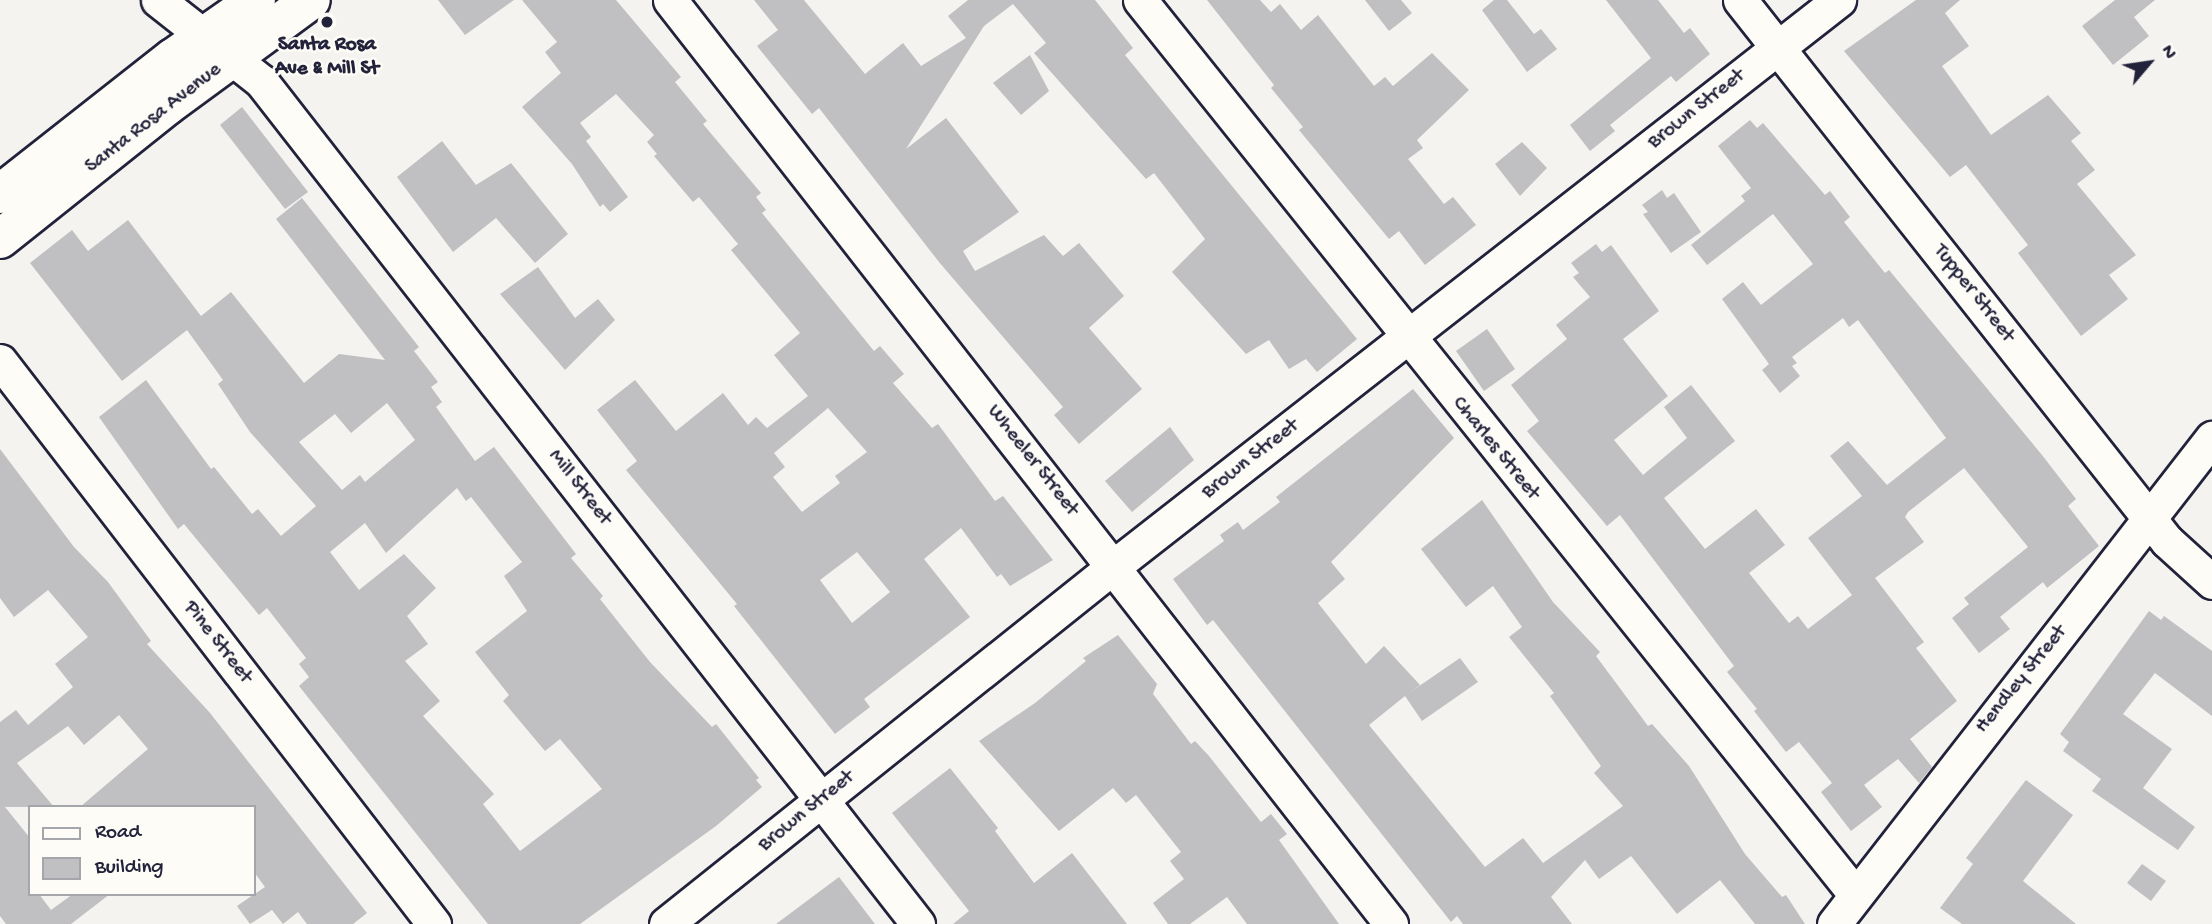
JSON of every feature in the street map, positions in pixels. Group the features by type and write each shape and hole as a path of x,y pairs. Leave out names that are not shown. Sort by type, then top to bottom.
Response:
{"main road":[{"name":"Santa Rosa Avenue","path":"0,239 219,47 256,0"},
{"name":"Santa Rosa Avenue","path":"0,194 219,47 311,0"}],"street":[{"name":"Mill Street","path":"158,0 261,80 918,924"},
{"name":"Wheeler Street","path":"670,0 1391,924"},
{"name":"Charles Street","path":"1139,0 1407,339 1855,894"},
{"name":"Tupper Street","path":"1740,0 2149,518 2212,582"},
{"name":"Brown Street","path":"666,924 1114,566 1839,0"},
{"name":"Pine Street","path":"0,361 434,924"},
{"name":"Hendley Street","path":"1834,924 2212,438"}],"building":[{"path":"438,0 514,0 465,35"},
{"path":"522,0 616,0 681,77 675,82 707,121 703,124 761,193 756,197 766,210 762,213 874,351 880,346 904,374 893,383 932,428 938,424 995,501 1003,496 1053,560 1010,586 1001,574 997,577 961,528 924,559 970,617 864,699 870,707 835,734 734,606 737,604 626,470 637,461 597,410 635,380 676,431 723,393 748,425 756,417 767,428 808,396 774,355 800,333 731,250 738,244 699,197 693,202 654,156 657,154 647,142 654,135 616,94 580,123 591,137 586,141 628,197 610,212 603,204 600,207 572,164 522,107 561,73 545,52 557,42","holes":["828,408 867,452 835,476 840,483 802,512 773,477 785,467 774,453","857,552 890,592 852,623 820,580"]},
{"path":"754,0 804,0 865,74 903,43 921,66 966,38 948,16 968,0 1095,0 1133,48 1125,55 1357,339 1317,372 1306,359 1289,369 1269,340 1246,354 1172,272 1205,239 1154,173 1146,179 1034,53 1046,43 1013,4 984,26 906,149 946,118 1019,212 963,251 975,271 1044,235 1063,256 1079,243 1124,296 1089,328 1142,389 1079,444 1054,415 1063,407 939,262 819,108 812,114 757,46 778,30"},
{"path":"1207,0 1260,0 1271,12 1280,4 1301,30 1318,15 1374,86 1385,77 1393,86 1432,53 1469,90 1417,140 1423,148 1408,159 1444,204 1453,197 1476,225 1425,265 1399,231 1389,239 1299,130 1303,127 1271,88 1274,85"},
{"path":"1365,0 1401,0 1412,13 1389,31"},
{"path":"1494,0 1507,0 1534,34 1541,29 1557,49 1527,72 1482,10"},
{"path":"1606,0 1658,0 1684,33 1690,28 1710,54 1676,82 1671,76 1610,125 1615,131 1590,151 1570,125 1651,58"},
{"path":"1916,0 1960,0 1945,13 1969,46 1942,66 1991,135 2048,95 2081,133 2071,141 2095,170 2077,184 2136,255 2109,275 2128,299 2081,336 2018,253 2028,245 1966,165 1950,177 1844,51"},
{"path":"2115,0 2155,0 2134,17 2149,36 2113,65 2082,26"},
{"path":"1030,55 1049,91 1021,115 993,83"},
{"path":"242,107 308,192 285,209 220,125"},
{"path":"1750,120 1757,128 1763,123 1825,195 1830,191 1850,217 1844,222 1885,273 1889,270 2076,499 2068,506 2099,546 2047,588 2043,582 2000,617 2010,629 1979,653 1952,618 1969,604 1964,598 2028,547 1964,468 1908,512 1905,517 1924,542 1875,578 1924,642 1916,648 1957,701 1910,739 1932,767 1919,783 1898,759 1864,785 1882,807 1851,831 1821,792 1832,783 1799,742 1786,752 1754,711 1757,709 1727,672 1734,666 1620,515 1607,526 1527,431 1539,421 1511,385 1567,339 1556,325 1590,297 1573,277 1579,273 1571,263 1596,244 1602,252 1611,245 1659,311 1623,339 1668,396 1614,440 1643,475 1687,438 1664,407 1691,385 1735,441 1664,498 1705,549 1756,509 1785,545 1749,573 1789,623 1798,616 1808,629 1852,595 1808,538 1862,496 1830,456 1848,441 1887,485 1946,438 1858,320 1849,327 1843,318 1792,357 1797,363 1792,366 1800,376 1780,393 1762,370 1769,364 1722,299 1743,282 1761,305 1813,264 1773,214 1707,265 1691,245 1745,201 1741,196 1751,188 1718,146"},
{"path":"442,141 476,185 511,163 568,234 535,263 496,218 453,252 397,177"},
{"path":"1522,142 1547,168 1520,196 1495,164"},
{"path":"1662,190 1667,198 1674,193 1701,232 1671,253 1643,214 1648,212 1642,205"},
{"path":"302,198 419,347 414,351 438,382 431,387 442,402 436,407 475,461 494,447 576,554 571,558 603,596 600,599 650,662 712,727 716,724 759,778 756,780 762,787 716,826 580,924 488,924 299,686 309,677 299,664 306,658 267,608 259,615 184,524 178,529 99,417 146,380 211,469 214,467 252,514 258,509 281,536 316,506 250,432 218,384 223,380 187,330 122,381 30,263 72,230 88,251 128,220 201,316 231,292 304,383 339,354 385,360 276,219","holes":["387,403 415,440 365,482 360,475 342,490 299,442 335,414 351,433","457,488 466,501 471,497 522,562 504,576 527,611 475,652 509,695 503,701 545,751 560,739 602,789 520,851 483,804 494,794 423,716 440,701 405,661 428,644 407,616 436,588 404,554 359,590 330,552 365,523 386,553"]},
{"path":"538,267 575,318 598,299 615,320 565,370 500,294"},
{"path":"1487,329 1515,369 1484,391 1456,351"},
{"path":"1413,389 1454,438 1331,562 1345,579 1318,603 1366,664 1384,646 1420,685 1409,693 1460,658 1478,682 1422,721 1405,696 1369,725 1485,867 1523,838 1543,863 1623,806 1594,773 1601,766 1550,696 1554,693 1509,637 1522,627 1493,586 1466,607 1421,549 1482,500 1553,602 1600,652 1596,656 1648,726 1652,724 1689,766 1745,854 1782,897 1786,895 1805,924 1755,924 1720,880 1677,914 1631,856 1599,879 1585,860 1551,897 1572,924 1463,924 1457,916 1451,922 1213,620 1207,625 1173,579 1224,541 1220,535 1238,522 1243,530 1280,502 1276,497"},
{"path":"1170,427 1194,460 1132,512 1105,481"},
{"path":"0,449 74,547 108,582 151,641 147,644 210,713 367,913 353,924 307,924 298,912 283,924 272,910 250,924 237,906 256,896 265,887 256,875 256,805 82,805 148,749 119,715 84,745 68,726 17,763 52,805 5,807 28,836 28,896 40,896 51,910 70,896 107,896 71,924 6,924 0,916 0,722 16,710 28,725 73,687 55,664 88,637 48,590 14,617 0,598"},
{"path":"2149,611 2161,620 2164,616 2212,651 2212,716 2155,673 2123,714 2172,749 2143,788 2195,827 2178,850 2092,791 2101,779 2063,751 2069,742 2060,734"},
{"path":"1118,635 1157,684 1153,694 1191,744 1195,741 1209,756 1261,822 1271,814 1287,834 1279,840 1339,924 1247,924 1227,897 1190,924 1168,924 1153,903 1184,879 1170,861 1181,852 1136,795 1126,803 1113,788 1059,831 979,741 1035,703 1086,661 1083,658"},
{"path":"950,768 998,828 995,831 1034,883 1072,853 1127,924 953,924 969,911 892,813"},
{"path":"2026,780 2073,815 2023,881 2076,924 1962,924 1940,908 1973,864 1966,858"},
{"path":"2142,864 2166,881 2151,901 2127,883"},
{"path":"839,877 875,924 776,924"}],"place":[{"name":"Santa Rosa Ave & Mill St","path":"327,22"}]}
